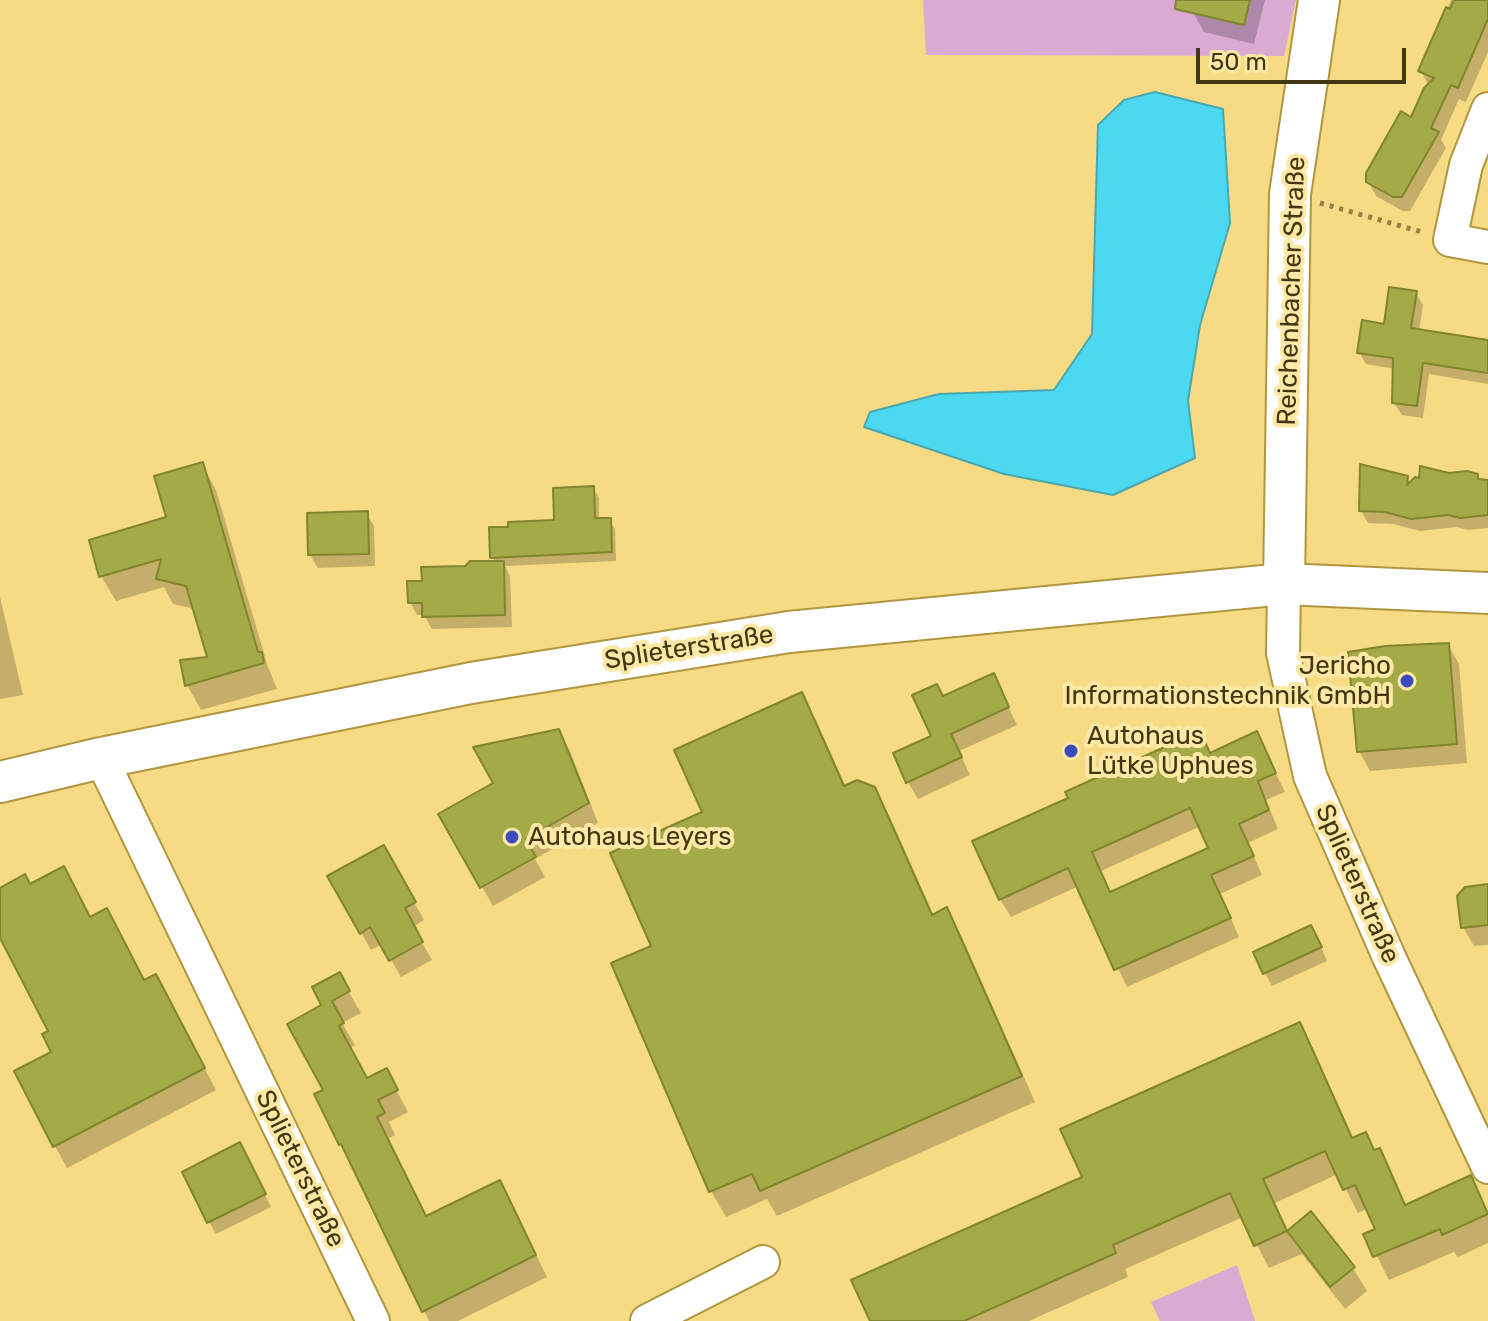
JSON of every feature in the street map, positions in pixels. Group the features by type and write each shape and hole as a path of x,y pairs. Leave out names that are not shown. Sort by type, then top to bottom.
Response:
{"street":[{"name":"Reichenbacher Straße","path":"1284,584 1290,194 1319,0"},
{"path":"1488,109 1466,165 1450,240 1488,247"},
{"name":"Splieterstraße","path":"0,782 101,758 471,683 789,632 1284,584 1488,593"},
{"name":"Splieterstraße","path":"1284,584 1283,653 1310,776 1389,957 1488,1167"},
{"name":"Splieterstraße","path":"101,758 373,1321"},
{"path":"647,1321 763,1262"}],"path":[{"path":"1290,194 1450,240"}],"shaded area":[{"path":"923,0 1296,0 1284,56 926,55"},
{"path":"1237,1265 1255,1321 1160,1321 1151,1302"}],"water":[{"path":"1155,92 1223,109 1230,223 1200,325 1188,401 1195,458 1113,495 1004,474 864,427 870,412 939,394 1054,390 1092,334 1098,125 1124,100"}],"building":[{"path":"1176,0 1250,0 1244,25 1175,9"},
{"path":"1454,0 1488,0 1488,19 1458,88 1451,85 1431,128 1439,132 1402,197 1393,197 1366,182 1366,173 1401,111 1411,117 1424,88 1434,78 1418,71 1446,7 1450,9"},
{"path":"1389,287 1417,291 1411,328 1488,340 1488,373 1423,363 1417,406 1392,403 1393,358 1357,353 1362,320 1384,324"},
{"path":"203,462 258,652 262,652 264,663 185,686 180,660 207,657 186,586 156,579 161,559 99,577 89,540 166,517 154,476"},
{"path":"1360,464 1408,476 1407,485 1415,477 1419,478 1420,466 1449,473 1467,471 1478,474 1478,479 1488,480 1488,515 1411,519 1385,512 1359,511"},
{"path":"594,486 595,518 611,518 612,552 490,558 489,527 508,527 508,522 554,520 553,488"},
{"path":"368,511 369,554 308,555 307,513"},
{"path":"470,561 504,561 505,615 422,617 422,603 408,603 407,581 422,581 421,567 465,566"},
{"path":"1449,643 1457,744 1357,752 1348,652 1385,646"},
{"path":"994,673 1009,707 951,734 962,757 906,783 893,753 931,736 912,695 937,684 943,696"},
{"path":"802,692 844,786 857,780 875,787 932,915 947,907 1022,1076 760,1191 752,1174 709,1192 611,963 651,946 610,853 702,812 674,750"},
{"path":"559,729 589,803 526,839 536,857 480,888 438,814 493,783 473,747"},
{"path":"1200,731 1210,753 1257,731 1276,773 1258,781 1269,810 1239,824 1254,856 1211,875 1231,918 1114,970 1068,868 999,900 972,841 1068,798 1065,792","holes":["1190,808 1208,848 1110,892 1092,852"]},
{"path":"384,845 416,902 405,908 423,942 389,961 370,927 360,934 327,876"},
{"path":"64,866 90,917 107,908 144,980 156,974 205,1068 53,1147 14,1071 51,1052 42,1034 48,1031 0,938 0,888 25,874 30,884"},
{"path":"1488,884 1488,925 1461,928 1457,896 1465,887"},
{"path":"1311,925 1322,947 1263,974 1253,952"},
{"path":"340,972 350,991 332,1001 344,1023 339,1026 367,1078 387,1068 398,1090 378,1100 385,1113 377,1117 426,1216 500,1180 536,1255 422,1312 314,1094 323,1090 287,1024 321,1005 312,987"},
{"path":"1300,1022 1352,1138 1366,1132 1374,1150 1380,1148 1405,1205 1471,1175 1488,1214 1442,1235 1440,1229 1373,1257 1363,1234 1375,1229 1355,1185 1343,1190 1325,1151 1263,1179 1287,1231 1254,1246 1230,1193 1113,1245 1116,1253 964,1321 870,1321 851,1280 1082,1177 1060,1129"},
{"path":"240,1142 266,1194 207,1223 182,1172"},
{"path":"1311,1211 1355,1267 1330,1287 1287,1231"}],"place":[{"name":"Jericho Informationstechnik GmbH","path":"1407,681"},
{"name":"Autohaus Lütke Uphues","path":"1071,751"},
{"name":"Autohaus Leyers","path":"512,837"}]}
